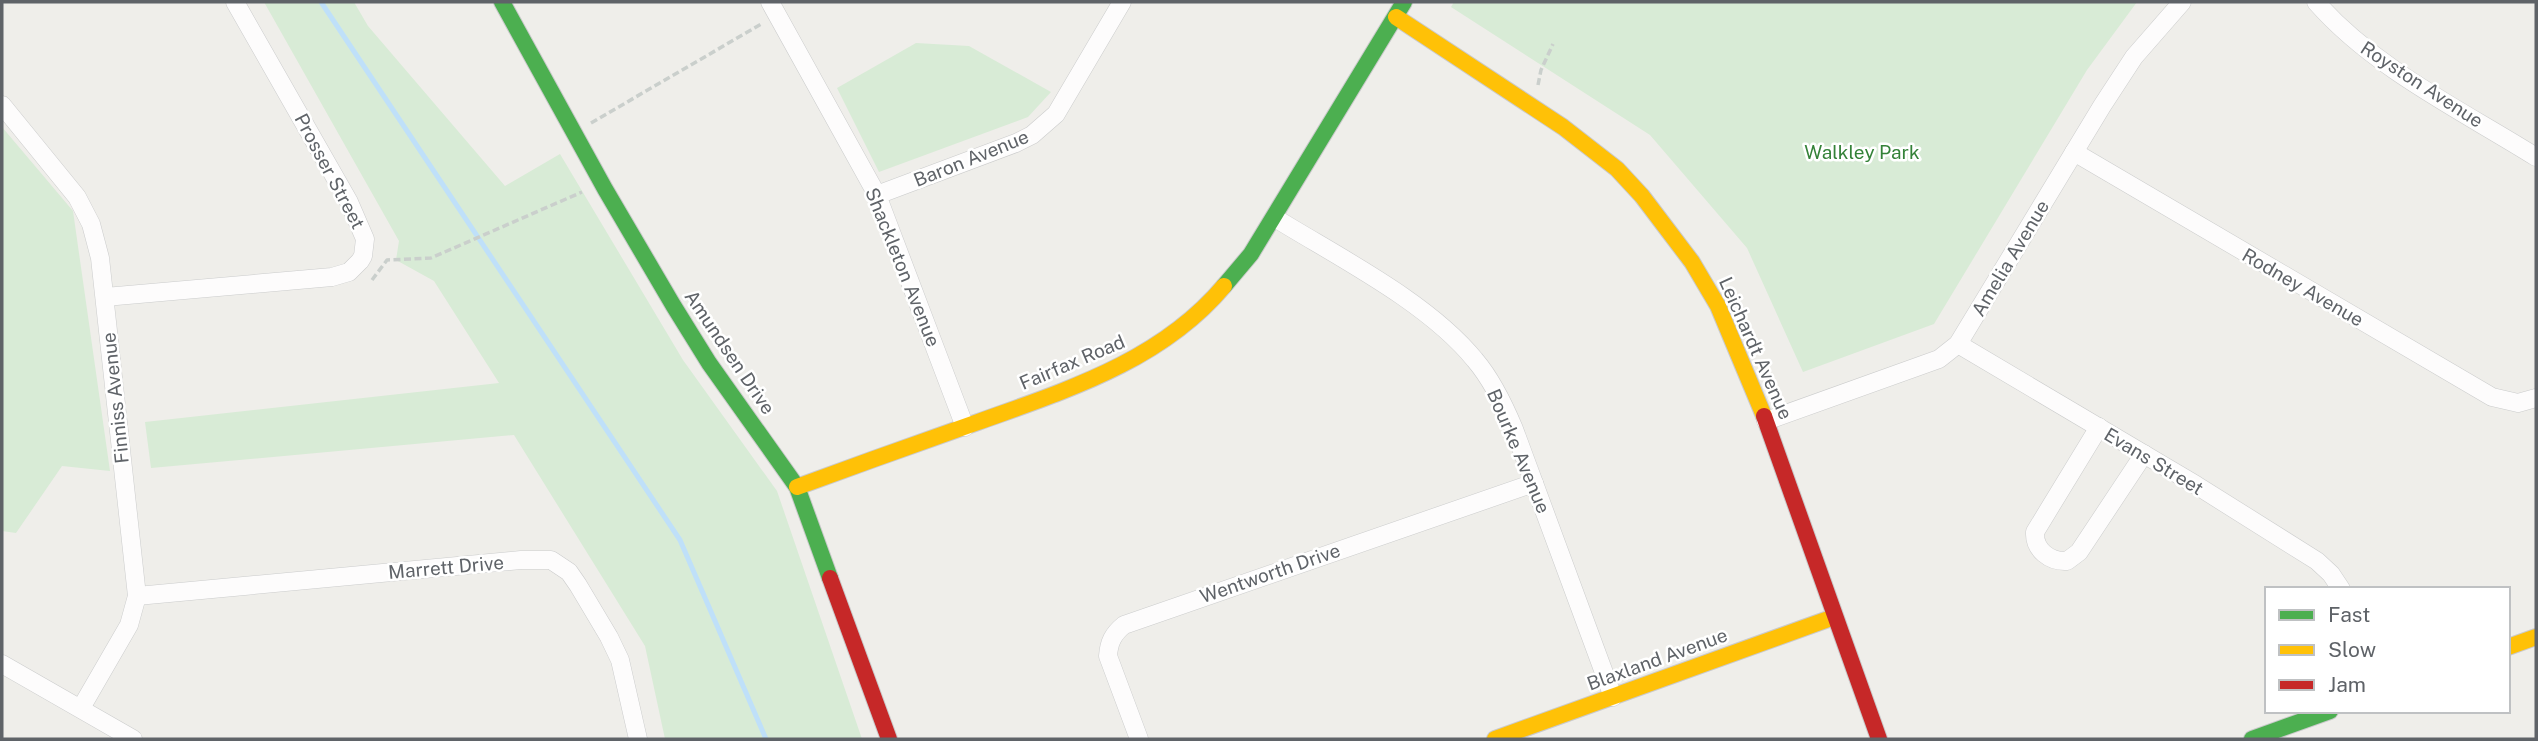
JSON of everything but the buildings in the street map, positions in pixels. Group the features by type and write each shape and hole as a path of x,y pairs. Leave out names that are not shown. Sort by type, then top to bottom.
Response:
{"street":[{"name":"Prosser Street","path":"105,297 332,277 349,272 363,256 365,239 349,202 235,2"},
{"name":"Amundsen Drive","path":"502,2 574,133 693,337 797,486 889,739"},
{"name":"Baron Avenue","path":"877,195 1016,144 1039,130 1062,105 1122,2"},
{"name":"Fairfax Road","path":"797,486 1086,383 1158,345 1198,314 1251,254 1275,218 1405,2"},
{"name":"Amelia Avenue","path":"1766,421 1939,359 1958,345 2134,57 2182,2"},
{"name":"Royston Avenue","path":"2316,2 2344,32 2384,63 2536,157"},
{"name":"Shackleton Avenue","path":"773,8 877,195 965,427"},
{"name":"Leichardt Avenue","path":"1396,17 1563,127 1617,169 1676,240 1718,306 1766,421 1879,739"},
{"name":"Finniss Avenue","path":"2,105 85,210 100,258 137,596 129,625 81,708"},
{"name":"Rodney Avenue","path":"2074,152 2491,397 2518,403 2536,398"},
{"name":"Bourke Avenue","path":"1275,218 1414,305 1463,346 1476,361 1504,404 1613,697"},
{"name":"Evans Street","path":"1958,345 2144,454 2317,561 2340,587"},
{"path":"2099,427 2035,532 2040,549 2053,559 2067,561 2080,552 2144,454"},
{"name":"Wentworth Drive","path":"1139,739 1108,656 1112,638 1124,625 1534,483"},
{"name":"Marrett Drive","path":"137,596 531,559 551,560 569,572 609,637 620,660 638,739"},
{"name":"Blaxland Avenue","path":"1495,739 1834,617"},
{"path":"2510,646 2536,637"},
{"path":"2,664 133,739"},
{"path":"2252,739 2324,713"}],"path":[{"path":"574,133 773,8"},
{"path":"1534,108 1541,70 1553,44"},
{"path":"372,280 387,260 431,258 587,190"}],"green space":[{"path":"264,2 354,2 368,26 505,186 560,154 683,360 777,491 862,739 665,739 645,646 514,435 151,468 145,422 499,383 434,281 396,260 399,241"},
{"name":"Walkley Park","path":"1454,2 2137,2 2087,70 1934,324 1803,372 1747,248 1650,135 1451,7"},
{"path":"916,43 969,46 1051,92 1028,117 879,172 837,88"},
{"path":"2,127 73,211 110,471 62,466 16,533 2,531"}],"waterway":[{"path":"321,2 680,540 766,739"}],"traffic: fast":[{"path":"502,2 605,189 673,305 709,363 797,487 830,578"},
{"path":"1224,286 1251,254 1404,2"},
{"path":"2252,739 2324,713"}],"traffic: slow":[{"path":"1396,17 1563,127 1617,169 1642,196 1692,262 1718,306 1764,416"},
{"path":"797,487 1045,398 1111,370 1142,354 1171,334 1199,312 1224,286"},
{"path":"1495,739 1834,617"},
{"path":"2510,646 2536,637"}],"traffic: jam":[{"path":"1764,416 1879,739"},
{"path":"830,578 889,739"}]}
